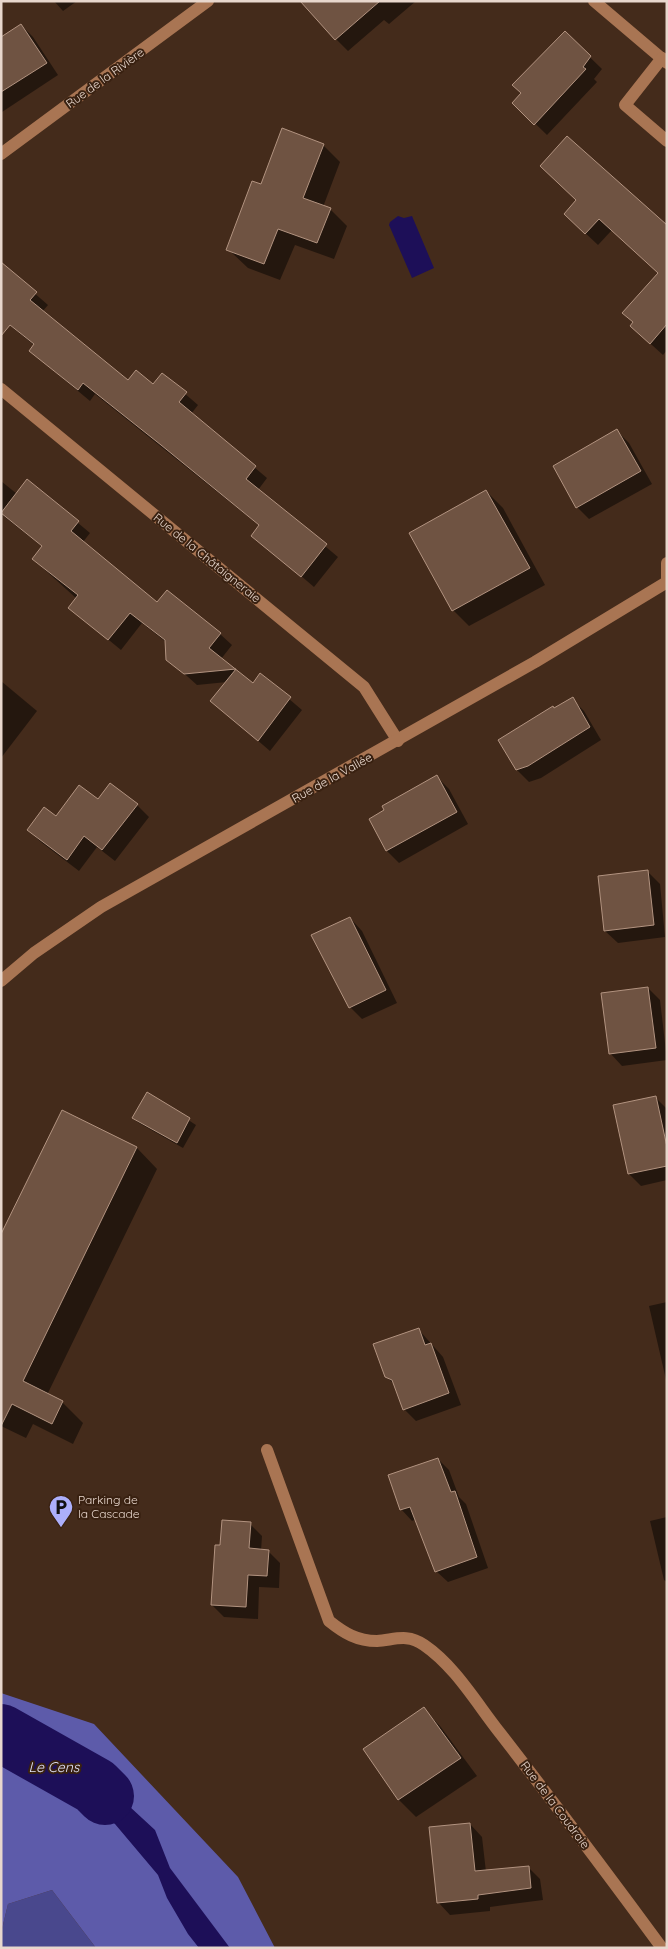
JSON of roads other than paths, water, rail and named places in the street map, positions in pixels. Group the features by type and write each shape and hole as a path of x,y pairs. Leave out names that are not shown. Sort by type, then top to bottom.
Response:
{"street":[{"name":"Rue de la Rivière","path":"1,154 208,1"},
{"path":"594,1 664,60 624,105 667,141"},
{"name":"Rue de la Châtaigneraie","path":"1,389 364,687 398,741"},
{"path":"667,563 667,581"},
{"name":"Rue de la Vallée","path":"1,981 34,953 101,907 398,741 535,662 667,581"},
{"name":"Rue de la Coudraie","path":"267,1450 329,1621 344,1633 356,1638 376,1641 401,1636 423,1644 446,1665 559,1808 662,1948"}],"water":[{"path":"398,216 404,218 412,216 434,268 412,278 389,225"},
{"path":"1,1718 10,1720 18,1725 28,1739 16,1759 11,1758 1,1748"},
{"name":"Le Cens","path":"53,1747 116,1794 155,1830 170,1868 230,1948 199,1948 188,1934 167,1898 158,1875 115,1824 86,1801 38,1775 33,1768 43,1749"}],"waterway":[{"name":"Le Cens","path":"1,1733 95,1786 105,1796"}],"place":[{"name":"Parking de la Cascade","path":"61,1528"}]}
